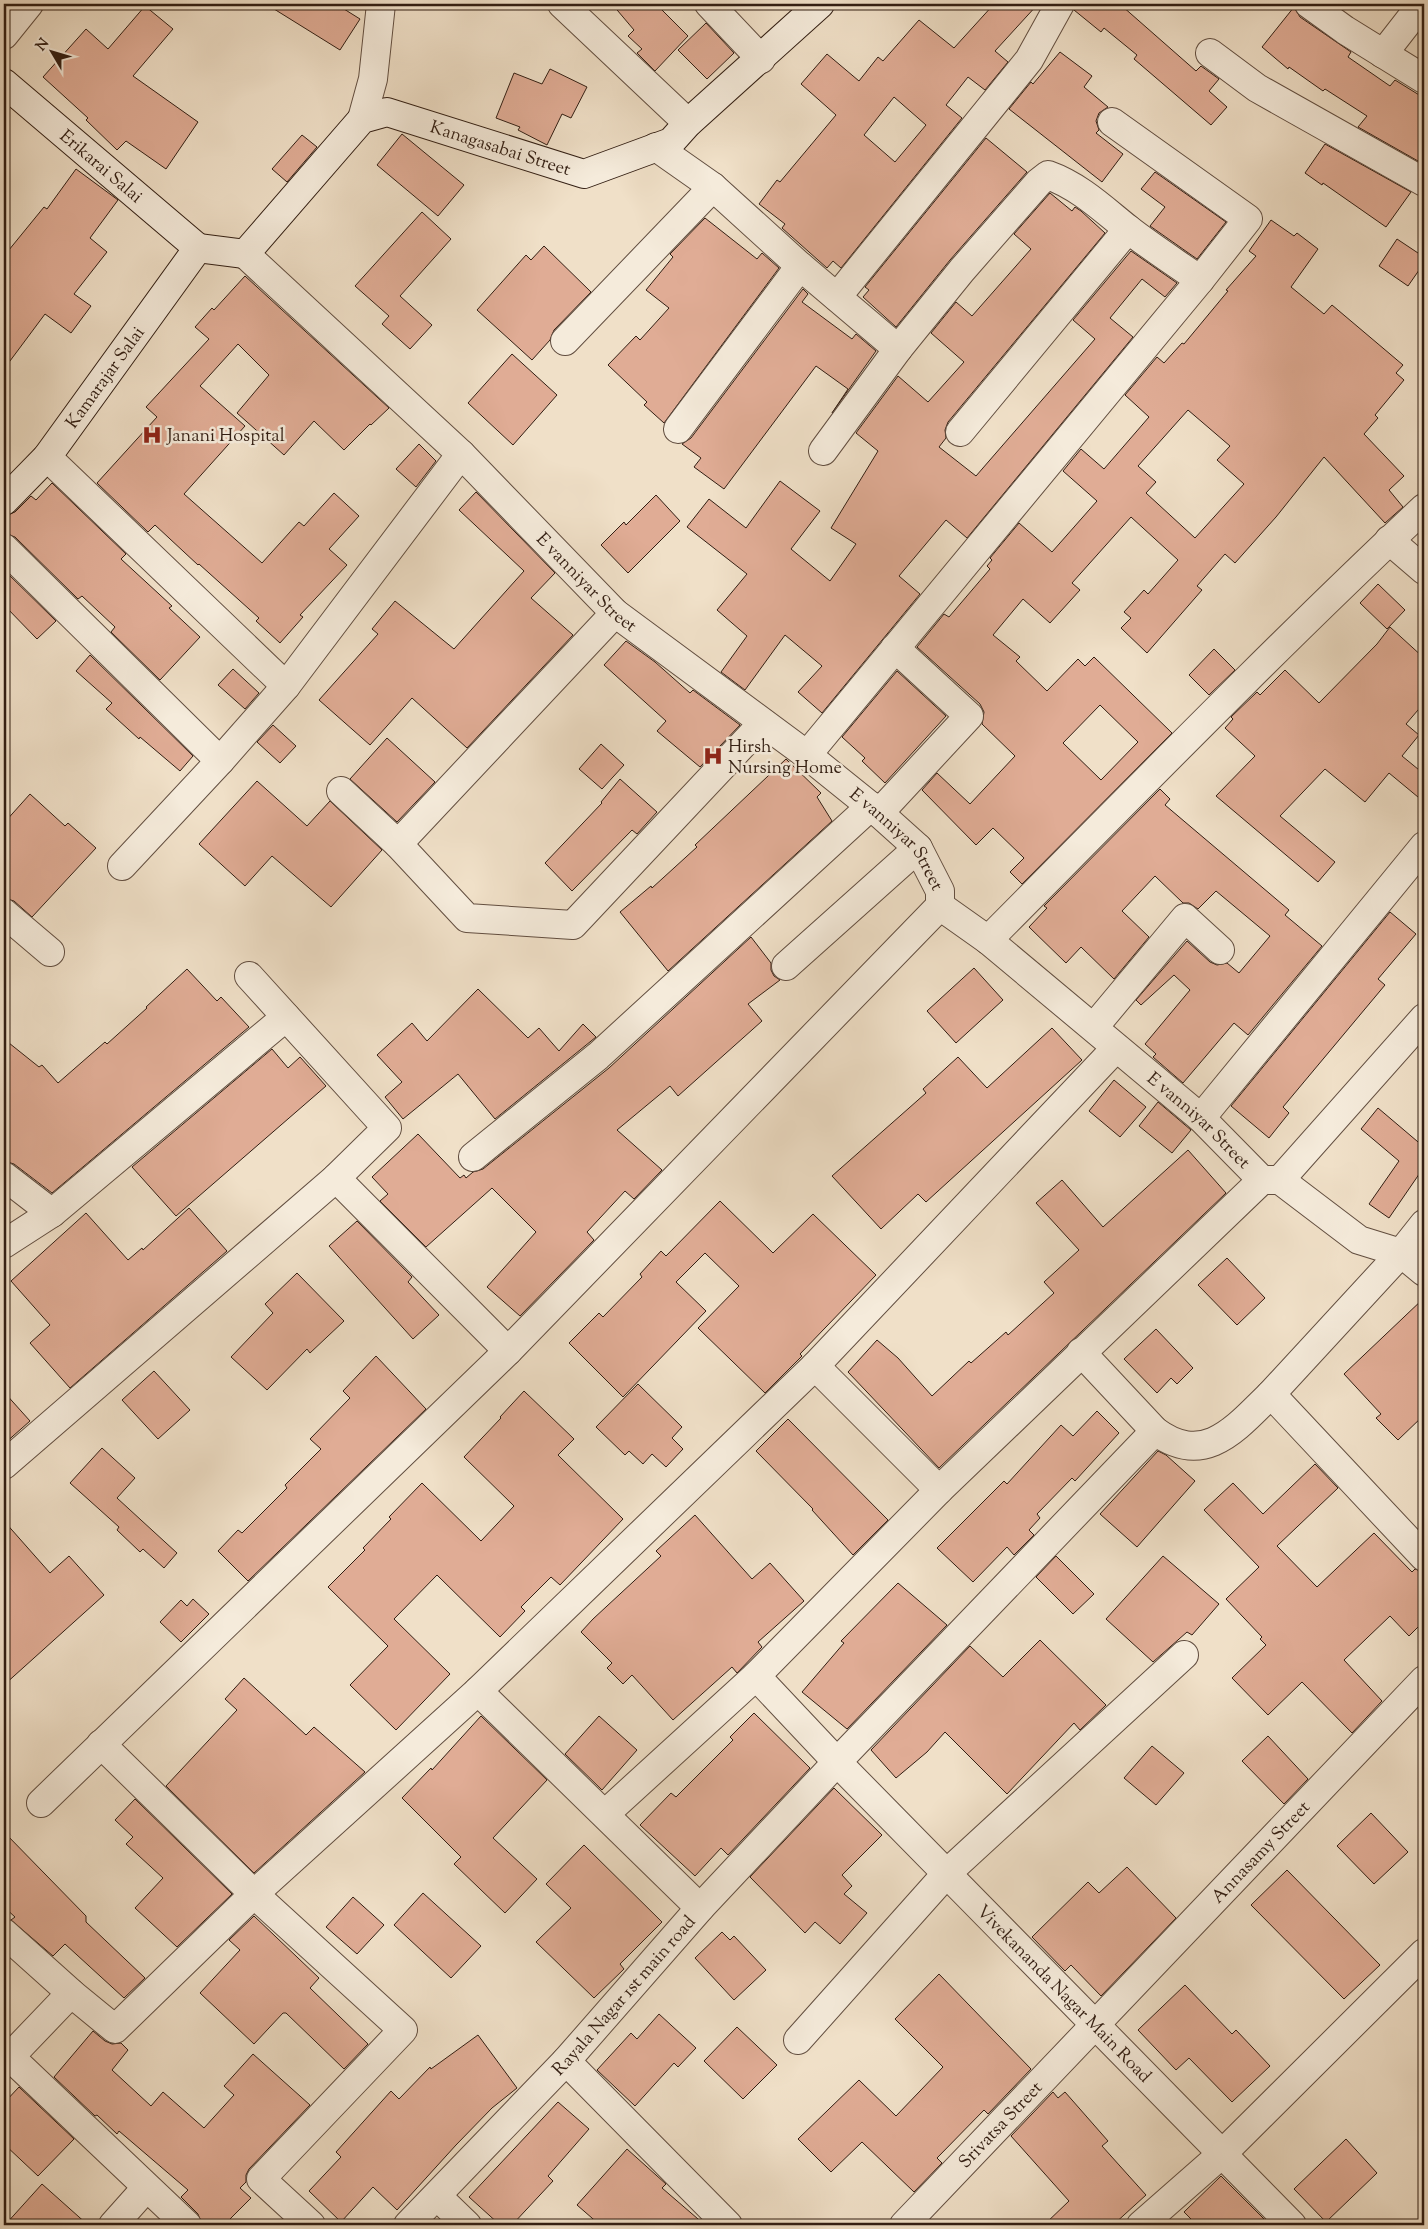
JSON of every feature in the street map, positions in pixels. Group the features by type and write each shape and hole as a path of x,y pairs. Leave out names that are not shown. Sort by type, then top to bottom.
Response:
{"street":[{"path":"4,35 29,4"},
{"path":"198,248 244,254 362,119 370,93 381,4"},
{"path":"562,4 688,123"},
{"path":"709,4 761,59"},
{"name":"Kanagasabai Street","path":"362,119 387,112 584,174 671,142 688,123 820,4"},
{"path":"837,297 1029,60 1060,4"},
{"path":"1309,4 1424,79"},
{"path":"1383,54 1422,4"},
{"path":"1210,53 1257,88 1424,182"},
{"name":"Erikarai Salai","path":"4,83 198,248"},
{"path":"806,755 1200,280 1248,219 1112,122"},
{"path":"656,147 713,187 800,266 898,349"},
{"path":"823,451 898,349 962,270 1039,182 1048,175 1066,183 1093,201 1128,229 1200,280"},
{"path":"565,342 713,187"},
{"path":"960,432 1128,229"},
{"name":"Kamarajar Salai","path":"4,501 47,457 198,248"},
{"name":"E vanniyar Street","path":"244,254 461,454 614,614 806,755 875,809 918,848 940,891 940,906 988,940 1094,1027 1116,1048 1201,1118 1271,1180 1358,1240 1401,1253 1424,1272"},
{"path":"678,429 800,266"},
{"path":"122,866 286,686 461,454"},
{"path":"47,457 286,686"},
{"path":"988,940 1389,540 1424,508"},
{"path":"1389,540 1424,570"},
{"path":"4,548 220,760"},
{"path":"398,844 614,614"},
{"path":"473,1156 598,1056 875,809 970,716 895,648"},
{"path":"342,791 398,844 467,918 573,925 763,723"},
{"path":"1201,1118 1424,846"},
{"path":"786,966 918,848"},
{"path":"41,1803 508,1351 940,906"},
{"path":"4,912 50,952"},
{"path":"1094,1027 1185,918 1220,950"},
{"path":"4,1465 336,1178 387,1128 249,976"},
{"path":"4,1244 52,1213 286,1016"},
{"path":"605,1814 756,1676 939,1490 1081,1352 1271,1180 1424,1018"},
{"path":"4,1933 71,1993 115,2029 254,1894 478,1691 815,1366 1116,1048"},
{"path":"4,1176 52,1213"},
{"path":"336,1178 508,1351"},
{"path":"1081,1352 1155,1431 1169,1441 1192,1447 1220,1439 1241,1423 1271,1394 1401,1253 1424,1224"},
{"path":"815,1366 939,1490"},
{"path":"1271,1394 1424,1557"},
{"name":"Rayala Nagar 1st main road","path":"408,2225 566,2061 700,1908 837,1762 1155,1431"},
{"path":"798,2040 947,1873 1184,1655"},
{"name":"Vivekananda Nagar Main Road","path":"756,1676 837,1762 1292,2225"},
{"name":"Annasamy Street","path":"1095,2024 1424,1680"},
{"path":"478,1691 700,1908"},
{"path":"102,1744 254,1894 403,2030 261,2179 311,2225"},
{"path":"1141,2225 1223,2153 1424,1953"},
{"path":"71,1993 6,2060 187,2225"},
{"name":"Srivatsa Street","path":"904,2225 1095,2024"},
{"path":"566,2061 728,2225"},
{"path":"112,2225 146,2188"},
{"path":"437,2196 467,2225"}],"building":[{"path":"266,4 336,4 360,19 340,50"},
{"path":"612,4 656,4 688,36 655,71 637,53 642,49 628,36 634,30"},
{"path":"994,4 1038,4 995,51 1008,62 985,90 968,77 946,105 962,118 841,268 833,261 827,268 782,228 785,224 759,204 777,180 780,182 836,115 801,84 827,54 859,81 878,57 883,61 919,20 954,48","holes":["894,97 926,125 895,162 864,135"]},
{"path":"1076,4 1124,4 1122,6 1196,71 1201,66 1219,79 1209,91 1227,107 1211,125 1134,59 1137,55 1104,28 1101,32 1074,10"},
{"path":"145,6 173,29 133,76 198,122 166,169 126,141 117,150 86,120 88,118 43,77 86,29 108,49"},
{"path":"1294,7 1300,17 1351,52 1348,57 1390,86 1395,80 1424,98 1424,152 1418,161 1358,127 1367,116 1325,89 1323,91 1289,67 1288,69 1262,47"},
{"path":"706,23 734,53 707,79 678,50"},
{"path":"1060,52 1092,76 1084,87 1108,107 1099,113 1096,121 1099,130 1096,133 1123,154 1102,182 1009,109 1031,82 1033,84"},
{"path":"550,69 587,87 571,118 562,114 547,145 518,130 520,127 496,118 514,73 542,84"},
{"path":"402,134 464,185 438,216 377,165"},
{"path":"302,135 317,147 287,182 272,169"},
{"path":"986,138 1027,172 950,260 896,327 863,297 869,290 865,287"},
{"path":"1325,144 1411,192 1386,227 1323,183 1322,185 1305,173"},
{"path":"76,169 118,200 90,238 107,252 74,294 91,306 71,333 45,314 4,369 4,256 44,207 47,209"},
{"path":"1155,172 1226,222 1197,259 1150,226 1165,207 1141,189"},
{"path":"1050,193 1072,211 1075,207 1081,211 1105,233 948,422 945,430 946,438 939,447 976,476 1095,339 1073,320 1131,251 1177,283 1165,297 1142,279 1110,318 1133,337 967,538 946,520 899,576 920,594 822,713 798,692 822,666 785,635 745,690 721,672 747,636 717,610 747,574 687,527 709,499 746,528 780,481 820,511 791,549 830,581 856,544 831,528 878,451 856,433 898,376 928,402 964,362 931,333 956,302 972,316 1031,249 1014,234"},
{"path":"422,212 451,239 400,296 432,325 410,349 382,324 389,316 355,286"},
{"path":"705,218 757,259 762,253 779,268 664,423 644,405 647,402 608,365 636,336 640,340 669,308 646,290 673,257 670,254"},
{"path":"1271,220 1294,236 1297,233 1318,249 1291,287 1324,314 1332,305 1403,365 1396,373 1404,380 1375,415 1378,418 1364,434 1404,476 1389,490 1403,507 1385,523 1324,457 1276,517 1235,563 1225,554 1197,586 1202,590 1147,653 1121,628 1131,618 1124,612 1144,590 1148,594 1178,560 1131,517 1072,583 1080,590 1050,623 1023,599 993,635 1020,657 1016,661 1047,691 1078,659 1085,666 1094,657 1172,733 1022,884 1010,872 1024,858 993,828 976,845 922,790 937,773 970,804 1015,756 982,724 984,712 980,704 917,647 944,614 949,617 990,569 987,566 992,560 990,558 1019,523 1052,552 1097,501 1063,471 1081,449 1104,469 1149,417 1125,395 1157,357 1164,363 1182,343 1184,344 1228,291 1226,290 1256,256 1249,251","holes":["1188,410 1230,446 1217,460 1244,484 1195,538 1146,493 1156,482 1138,466","1100,705 1138,742 1101,780 1063,743"]},
{"path":"1397,239 1424,257 1424,263 1408,286 1379,266"},
{"path":"544,246 591,292 554,330 550,340 532,360 477,310 526,255 531,260"},
{"path":"245,276 389,408 344,450 314,421 284,455 237,413 269,375 238,344 200,386 245,426 184,494 262,563 299,522 304,526 334,493 359,516 329,549 347,565 300,615 303,617 280,643 256,621 259,618 155,525 148,532 97,483 157,417 146,407 209,339 195,327 212,308 214,310"},
{"path":"803,289 808,294 802,302 852,339 856,334 876,351 832,413 848,389 816,366 724,489 694,467 701,458 682,444 691,438"},
{"path":"512,354 557,395 513,445 468,403"},
{"path":"419,444 436,461 416,487 396,469"},
{"path":"52,483 126,554 121,559 172,606 169,608 200,637 160,680 111,632 115,627 82,596 78,599 15,537 4,533 4,516 15,512 31,496 36,500"},
{"path":"476,492 555,573 531,598 573,635 467,748 412,698 370,745 319,700 378,634 372,629 395,601 454,649 524,571 459,510"},
{"path":"656,495 680,521 628,573 601,545 624,522 626,525"},
{"path":"4,570 56,621 37,639 4,605"},
{"path":"1378,584 1405,610 1387,629 1360,603"},
{"path":"1390,627 1424,658 1424,703 1406,724 1419,735 1402,756 1424,774 1424,802 1389,773 1365,802 1325,769 1280,816 1335,862 1318,882 1216,796 1255,756 1225,728 1233,719 1231,717 1257,692 1260,695 1285,670 1319,703 1377,644"},
{"path":"626,641 655,662 690,693 693,690 740,725 700,767 657,731 666,721 604,665"},
{"path":"1214,649 1235,670 1209,695 1189,675"},
{"path":"90,655 193,756 180,771 140,737 139,739 106,709 112,703 76,671"},
{"path":"233,669 259,693 245,709 218,685"},
{"path":"897,671 946,716 885,783 862,761 865,758 842,737"},
{"path":"273,725 296,746 280,763 257,742"},
{"path":"387,738 435,782 397,822 350,779"},
{"path":"601,744 624,765 602,789 579,769"},
{"path":"786,759 821,793 817,797 832,821 668,971 620,912 651,886 652,888 697,847 695,845"},
{"path":"620,779 657,812 637,834 632,830 572,891 545,863 602,803"},
{"path":"257,781 307,826 330,801 382,850 331,907 272,856 245,886 199,844"},
{"path":"1160,789 1170,799 1165,805 1289,910 1285,915 1322,946 1248,1035 1234,1023 1183,1083 1153,1057 1156,1054 1145,1044 1190,990 1174,975 1141,1005 1136,1000 1187,941 1210,962 1217,965 1227,963 1239,973 1270,936 1216,891 1198,909 1189,903 1183,903 1155,876 1122,911 1149,937 1114,979 1081,947 1066,963 1029,927 1047,908 1044,906"},
{"path":"30,794 65,826 68,823 96,848 32,917 14,901 4,898 4,823"},
{"path":"1390,912 1416,934 1378,979 1385,985 1283,1107 1289,1113 1269,1138 1231,1106"},
{"path":"751,937 771,963 771,970 774,976 780,980 748,1004 762,1021 678,1096 670,1086 617,1130 662,1170 634,1199 625,1191 587,1232 594,1240 520,1316 487,1287 536,1232 492,1188 426,1247 380,1201 388,1194 372,1177 418,1134 460,1178 464,1175 466,1178 473,1172 483,1169 609,1068"},
{"path":"974,968 1003,1000 956,1043 927,1011"},
{"path":"187,969 217,1001 221,997 249,1027 52,1193 14,1164 4,1161 4,1039 39,1067 42,1065 58,1083 105,1042 107,1044"},
{"path":"478,989 528,1038 539,1028 559,1051 583,1024 596,1037 495,1119 458,1074 403,1119 385,1097 402,1082 377,1055 412,1023 427,1041"},
{"path":"1052,1028 1082,1060 926,1202 918,1194 881,1229 832,1176 926,1093 923,1089 958,1057 987,1088"},
{"path":"272,1049 288,1068 300,1057 326,1086 176,1216 132,1167"},
{"path":"1114,1080 1146,1107 1120,1137 1089,1111"},
{"path":"1158,1102 1191,1130 1172,1153 1139,1126"},
{"path":"1378,1108 1424,1147 1424,1167 1389,1218 1369,1204 1399,1161 1361,1129"},
{"path":"1188,1150 1226,1193 939,1468 848,1372 877,1340 898,1358 932,1396 969,1361 971,1363 1006,1332 1008,1335 1054,1293 1044,1282 1079,1250 1036,1203 1062,1180 1103,1227"},
{"path":"720,1201 773,1253 813,1214 876,1275 800,1354 802,1356 765,1393 698,1328 739,1286 705,1253 676,1282 706,1311 623,1397 569,1343 599,1313 603,1317 642,1277 640,1274 661,1251 666,1256"},
{"path":"189,1208 227,1251 70,1388 30,1343 50,1325 11,1281 86,1213 128,1260 142,1248 143,1250"},
{"path":"357,1221 412,1277 408,1282 439,1315 413,1339 329,1246"},
{"path":"1227,1258 1265,1298 1237,1325 1198,1285"},
{"path":"297,1273 344,1321 310,1353 307,1349 267,1390 231,1357 273,1313 265,1304"},
{"path":"1424,1298 1424,1415 1398,1440 1376,1418 1381,1414 1344,1374"},
{"path":"1156,1329 1193,1368 1177,1384 1171,1378 1157,1393 1124,1359"},
{"path":"376,1356 426,1409 248,1581 218,1551 238,1530 242,1533 287,1488 285,1485 321,1449 310,1439 350,1398 343,1391"},
{"path":"154,1371 190,1410 158,1439 122,1400"},
{"path":"638,1384 682,1427 672,1438 683,1449 666,1467 652,1454 643,1464 629,1451 625,1455 596,1427"},
{"path":"524,1391 574,1439 558,1455 623,1519 560,1585 551,1577 521,1607 525,1611 500,1637 437,1575 394,1619 450,1674 396,1730 350,1685 388,1646 328,1587 365,1550 363,1548 391,1519 389,1517 422,1483 481,1541 514,1506 464,1457"},
{"path":"4,1392 30,1421 4,1444"},
{"path":"1097,1411 1119,1433 1075,1481 1072,1478 1037,1514 1040,1518 1029,1530 1034,1535 1014,1555 1007,1547 973,1582 937,1548 1004,1481 1007,1484 1061,1425 1073,1436"},
{"path":"788,1419 888,1520 853,1555 813,1509 756,1451"},
{"path":"102,1448 135,1478 117,1498 177,1553 164,1568 143,1549 140,1552 117,1530 119,1527 70,1483"},
{"path":"1158,1451 1166,1455 1195,1481 1137,1547 1100,1514"},
{"path":"1315,1464 1338,1488 1277,1546 1317,1587 1374,1533 1412,1572 1415,1569 1424,1572 1424,1621 1409,1636 1390,1616 1344,1660 1382,1701 1352,1733 1302,1682 1268,1715 1232,1678 1266,1645 1260,1639 1262,1637 1226,1599 1259,1567 1204,1510 1233,1483 1263,1514"},
{"path":"695,1515 752,1579 770,1563 804,1601 758,1642 762,1647 737,1673 732,1667 673,1720 632,1675 623,1684 607,1668 612,1663 581,1632 661,1556 656,1551"},
{"path":"4,1521 50,1573 69,1556 104,1595 4,1685"},
{"path":"1056,1556 1094,1594 1073,1614 1036,1577"},
{"path":"1163,1556 1219,1604 1192,1635 1187,1632 1153,1662 1106,1619"},
{"path":"898,1583 947,1625 847,1729 802,1692 844,1643 841,1641"},
{"path":"193,1599 209,1614 181,1642 160,1622 181,1600 187,1606"},
{"path":"1040,1640 1106,1705 1080,1730 1074,1723 1007,1794 945,1732 927,1752 896,1778 871,1750 970,1646 1003,1677"},
{"path":"244,1678 306,1735 314,1727 365,1772 254,1873 166,1786 237,1710 225,1699"},
{"path":"754,1713 810,1768 728,1855 721,1848 695,1876 640,1825 671,1793 676,1797 733,1740 730,1737"},
{"path":"481,1716 547,1780 493,1838 537,1879 505,1913 454,1864 461,1857 402,1798 431,1768 432,1770"},
{"path":"599,1716 637,1750 602,1790 565,1754"},
{"path":"1268,1736 1308,1779 1284,1804 1242,1761"},
{"path":"1152,1746 1184,1773 1156,1805 1124,1778"},
{"path":"834,1788 882,1835 842,1875 852,1886 844,1894 867,1913 840,1944 815,1922 805,1933 750,1877"},
{"path":"135,1799 232,1894 177,1947 135,1908 163,1878 126,1844 133,1837 115,1820"},
{"path":"1371,1813 1408,1852 1374,1884 1337,1846"},
{"path":"4,1832 86,1916 86,1922 145,1978 124,1998 65,1944 53,1956 11,1920 15,1917 4,1907"},
{"path":"584,1845 662,1922 620,1964 624,1969 594,1998 536,1942 571,1908 546,1884"},
{"path":"1127,1867 1176,1918 1101,1996 1071,1965 1065,1971 1032,1937 1088,1882 1099,1893"},
{"path":"1287,1870 1380,1965 1344,1999 1251,1905"},
{"path":"423,1893 481,1946 451,1978 394,1925"},
{"path":"353,1897 384,1925 357,1954 326,1927"},
{"path":"254,1916 319,1978 310,1988 368,2044 344,2069 286,2013 283,2013 254,2044 200,1993 240,1950 229,1940"},
{"path":"722,1932 730,1940 734,1936 766,1970 734,2000 695,1958"},
{"path":"939,1974 1031,2069 988,2114 984,2110 937,2158 942,2163 914,2192 862,2142 831,2172 798,2139 859,2080 896,2116 943,2067 895,2019"},
{"path":"1185,1985 1232,2034 1236,2030 1270,2066 1232,2102 1189,2058 1176,2070 1138,2030"},
{"path":"659,2014 696,2048 678,2067 674,2063 635,2106 597,2070 631,2033 637,2039"},
{"path":"737,2027 777,2065 743,2099 704,2061"},
{"path":"93,2031 105,2041 112,2044 121,2043 128,2050 112,2070 151,2106 163,2092 204,2128 234,2095 224,2086 253,2054 310,2105 249,2169 246,2175 246,2182 240,2188 251,2198 224,2225 202,2225 198,2214 181,2197 188,2190 119,2131 117,2134 97,2115 95,2116 54,2077"},
{"path":"478,2035 517,2088 492,2108 397,2210 373,2187 341,2222 309,2191 341,2157 336,2152 391,2091 399,2099 430,2067 431,2069"},
{"path":"19,2087 74,2139 38,2176 4,2144 4,2103"},
{"path":"1053,2092 1058,2098 1065,2092 1108,2141 1102,2146 1146,2195 1113,2225 1044,2225 1069,2201 1011,2136"},
{"path":"558,2102 589,2129 548,2176 553,2181 512,2225 500,2225 469,2197"},
{"path":"1346,2139 1377,2173 1326,2222 1294,2189"},
{"path":"627,2149 666,2184 662,2188 705,2225 600,2225 577,2205"},
{"path":"1221,2176 1270,2225 1197,2225 1184,2212"},
{"path":"42,2184 88,2225 5,2225"}],"place":[{"name":"Janani Hospital","path":"152,435"},
{"name":"Hirsh Nursing Home","path":"713,756"}]}
